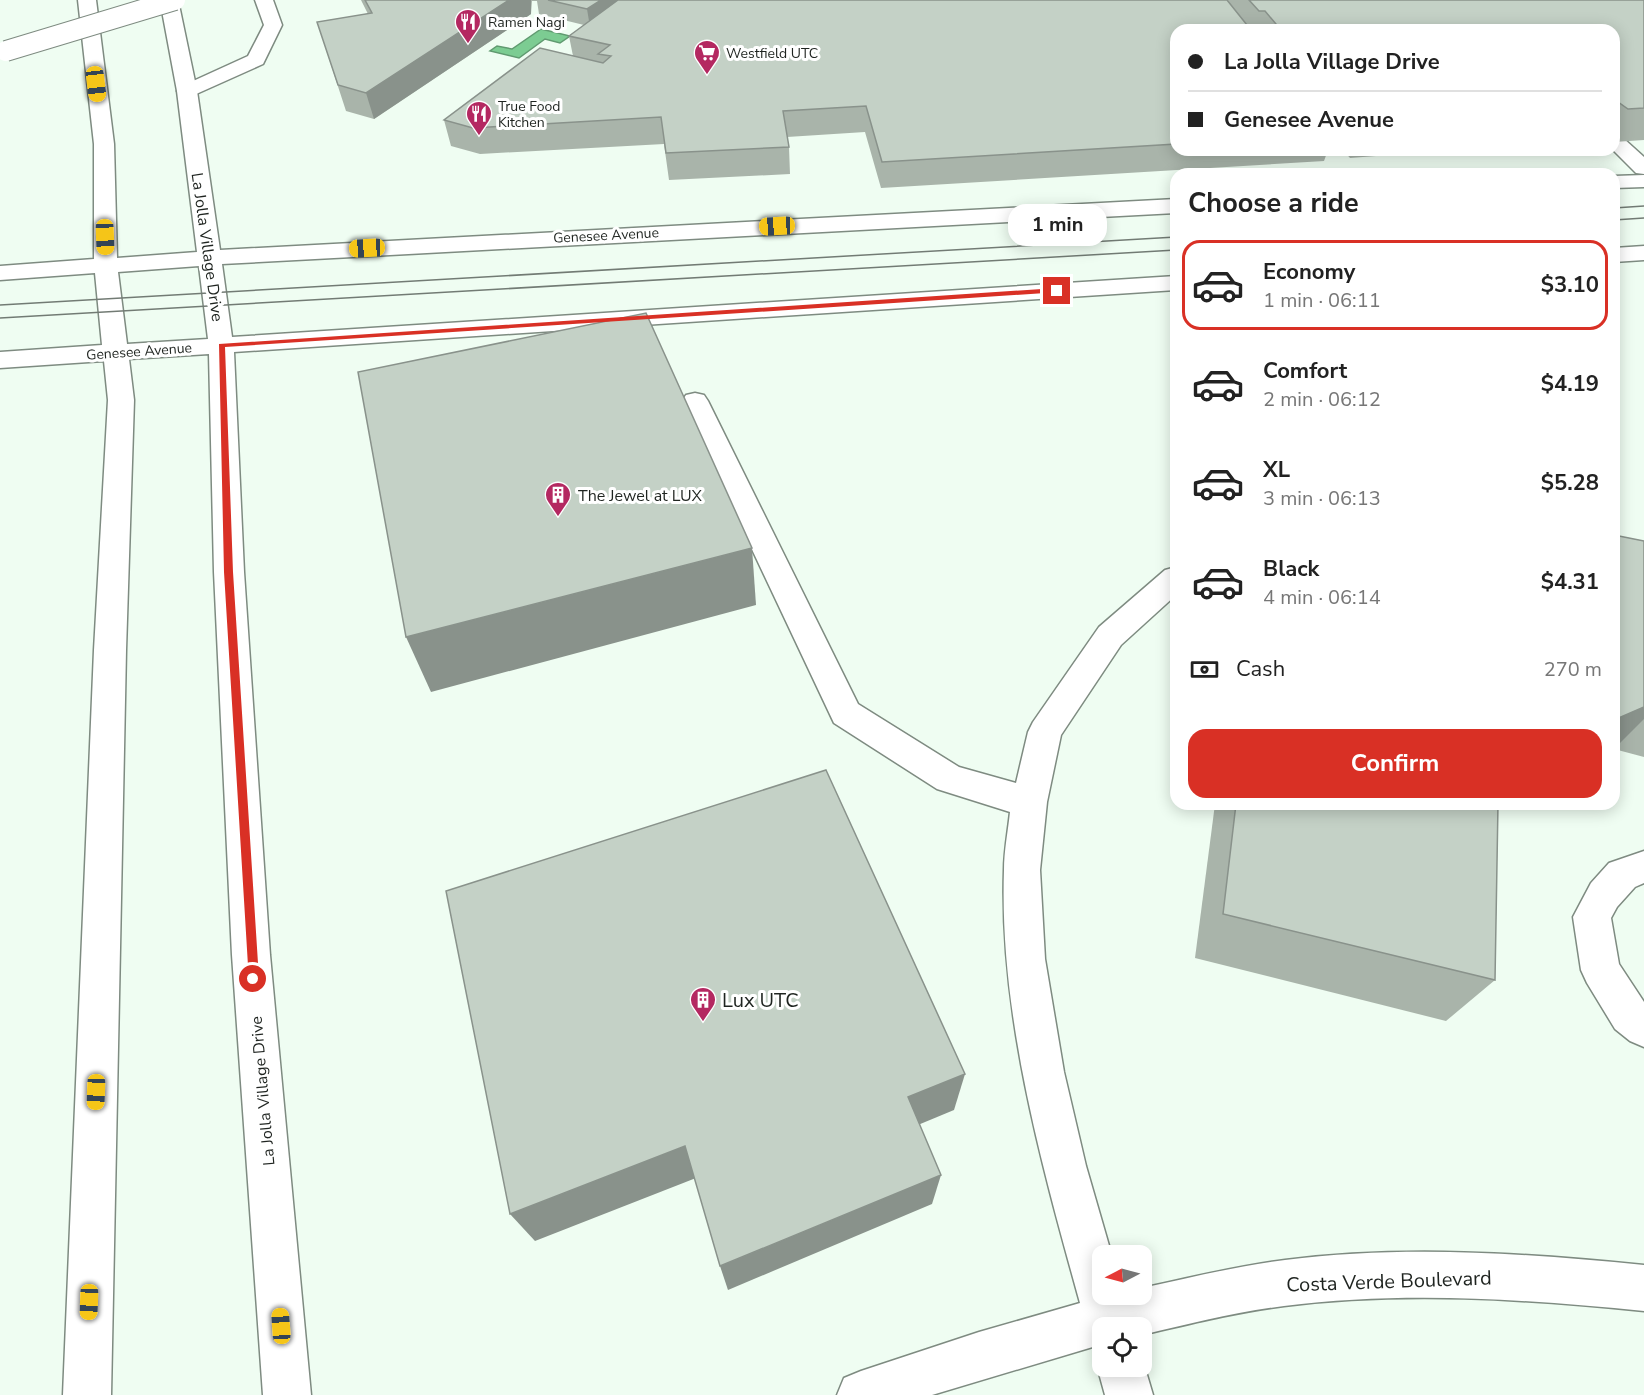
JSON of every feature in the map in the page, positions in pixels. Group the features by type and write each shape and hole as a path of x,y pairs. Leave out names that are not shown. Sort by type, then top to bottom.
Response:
{"main road":[{"path":"87,0 104,144 106,266 121,400 109,662 87,1395"},
{"name":"La Jolla Village Drive","path":"169,0 187,91 221,345 228,572 251,956 286,1395"},
{"path":"3,51 176,0"},
{"path":"187,91 256,60 273,25 264,0"},
{"path":"1620,146 1644,168"},
{"path":"1620,182 1644,181"},
{"name":"Genesee Avenue","path":"0,273 278,253 1170,206"},
{"path":"1620,255 1644,253"},
{"name":"Genesee Avenue","path":"0,360 1170,283"},
{"path":"695,401 846,713 949,779 1029,802"},
{"path":"1107,1317 1062,1156 1043,1072 1026,959 1022,870 1029,802 1045,732 1110,636 1170,583"},
{"path":"1644,867 1622,875 1604,895 1592,917 1600,970 1629,1015 1644,1027"},
{"name":"Costa Verde Boulevard","path":"1131,1317 1217,1294 1308,1281 1383,1277 1518,1276 1644,1288"},
{"name":"Costa Verde Boulevard","path":"861,1395 979,1355 1092,1327"},
{"path":"1124,1377 1128,1395"}],"shaded area":[{"path":"541,29 570,36 560,43 545,39 519,58 490,51 497,46 512,49"}],"building":[{"path":"365,0 509,0 366,93 338,85 317,22 372,13"},
{"path":"548,0 601,0 587,9"},
{"path":"618,0 1227,0 1246,24 1170,24 1170,144 882,162 866,106 783,111 789,147 666,153 661,117 473,128 444,120 540,48 603,63 611,56 598,54 610,45 569,36"},
{"path":"1249,0 1644,0 1644,108 1628,109 1620,103 1620,24 1276,24 1265,11 1259,11"},
{"name":"The Jewel at LUX","path":"646,313 752,548 406,637 358,372"},
{"path":"1620,536 1644,541 1644,707 1620,717"},
{"name":"Lux UTC","path":"826,770 965,1074 908,1097 941,1175 720,1266 685,1146 510,1214 446,891"},
{"path":"1235,810 1498,810 1495,980 1223,914"}],"tram line":[{"path":"1620,208 1644,206"},
{"path":"1620,220 1644,218"},
{"path":"0,305 1170,237"},
{"path":"0,318 1170,250"}],"place":[{"name":"Ramen Nagi","path":"468,45"},
{"name":"Westfield UTC","path":"707,76"},
{"name":"True Food Kitchen","path":"479,137"},
{"name":"The Jewel at LUX","path":"558,518"},
{"name":"Lux UTC","path":"703,1023"}],"route":[{"path":"253,979 228,572 221,345 1057,291"}]}
